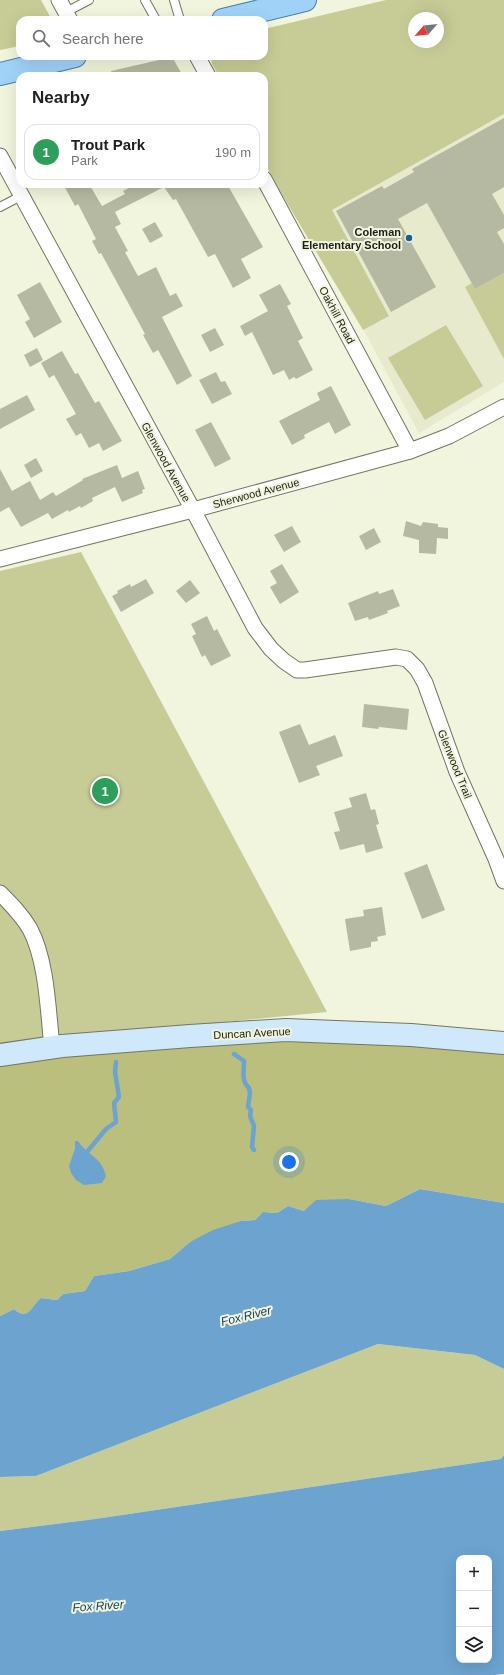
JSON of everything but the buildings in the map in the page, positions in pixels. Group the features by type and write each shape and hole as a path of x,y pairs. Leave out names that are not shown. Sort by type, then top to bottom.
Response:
{"main road":[{"path":"235,16 272,4 305,0"},
{"path":"0,74 58,60"}],"street":[{"path":"199,60 206,72"},
{"name":"Glenwood Avenue","path":"0,156 16,177"},
{"name":"Oakhill Road","path":"268,186 410,451"},
{"name":"Glenwood Avenue","path":"19,188 21,196 193,510 254,628 271,649 296,670 396,657"},
{"name":"Sherwood Avenue","path":"0,559 193,510 410,451 449,436 504,406"},
{"name":"Glenwood Trail","path":"396,657 407,659 418,669 425,683 457,772 496,859 504,881"},
{"path":"0,893 21,917 36,941 46,988 52,1047"},
{"name":"Duncan Avenue","path":"0,1055 52,1047 286,1030 411,1035 504,1043"}],"lane":[{"path":"65,11 89,0"},
{"path":"145,0 154,16"},
{"path":"174,0 179,16"},
{"path":"0,207 21,196"}],"shaded area":[{"name":"Coleman Elementary School","path":"504,0 504,382 419,433 268,152 268,72 264,72 264,60 268,60 268,41 408,17 408,48 444,48 444,12 435,12"}],"green space":[{"path":"0,0 41,0 50,16 16,16 16,47 0,50"},
{"path":"386,0 504,0 504,114 332,210 389,316 363,330 281,193 268,169 268,72 217,72 212,60 268,60 268,28"},
{"path":"504,273 504,359 465,287 472,283 475,289"},
{"path":"446,325 483,386 425,420 388,358"},
{"path":"81,552 327,1012 0,1044 0,571"},
{"path":"240,1040 404,1041 504,1050 504,1203 420,1189 386,1206 349,1199 304,1211 288,1206 277,1213 263,1212 255,1220 241,1221 190,1242 170,1259 129,1271 94,1276 85,1291 63,1294 57,1300 41,1298 27,1313 19,1313 14,1309 0,1316 0,1063 34,1058"},
{"path":"378,1344 475,1355 504,1369 504,1455 501,1459 95,1519 0,1531 0,1477 36,1476"}],"water":[{"path":"75,1141 78,1141 101,1164 106,1176 102,1183 84,1185 76,1180 71,1173 69,1166 75,1149"},
{"name":"Fox River","path":"420,1189 504,1203 504,1369 475,1355 378,1344 36,1476 0,1477 0,1316 14,1309 19,1313 26,1313 41,1298 57,1300 63,1294 85,1291 94,1276 129,1271 170,1259 190,1242 213,1230 241,1221 255,1220 263,1212 277,1213 288,1206 304,1211 316,1200 349,1199 386,1206"},
{"name":"Fox River","path":"504,1455 504,1674 0,1675 0,1531 95,1519 501,1459"}],"waterway":[{"path":"234,1054 244,1061 244,1079 250,1093 248,1107 251,1110 250,1116 254,1126 252,1147 254,1150"},
{"path":"87,1152 106,1129 116,1122 114,1103 119,1097 115,1072 116,1062"}],"place":[{"name":"Coleman Elementary School","path":"409,238"},
{"name":"Trout Park","path":"105,791"}]}
